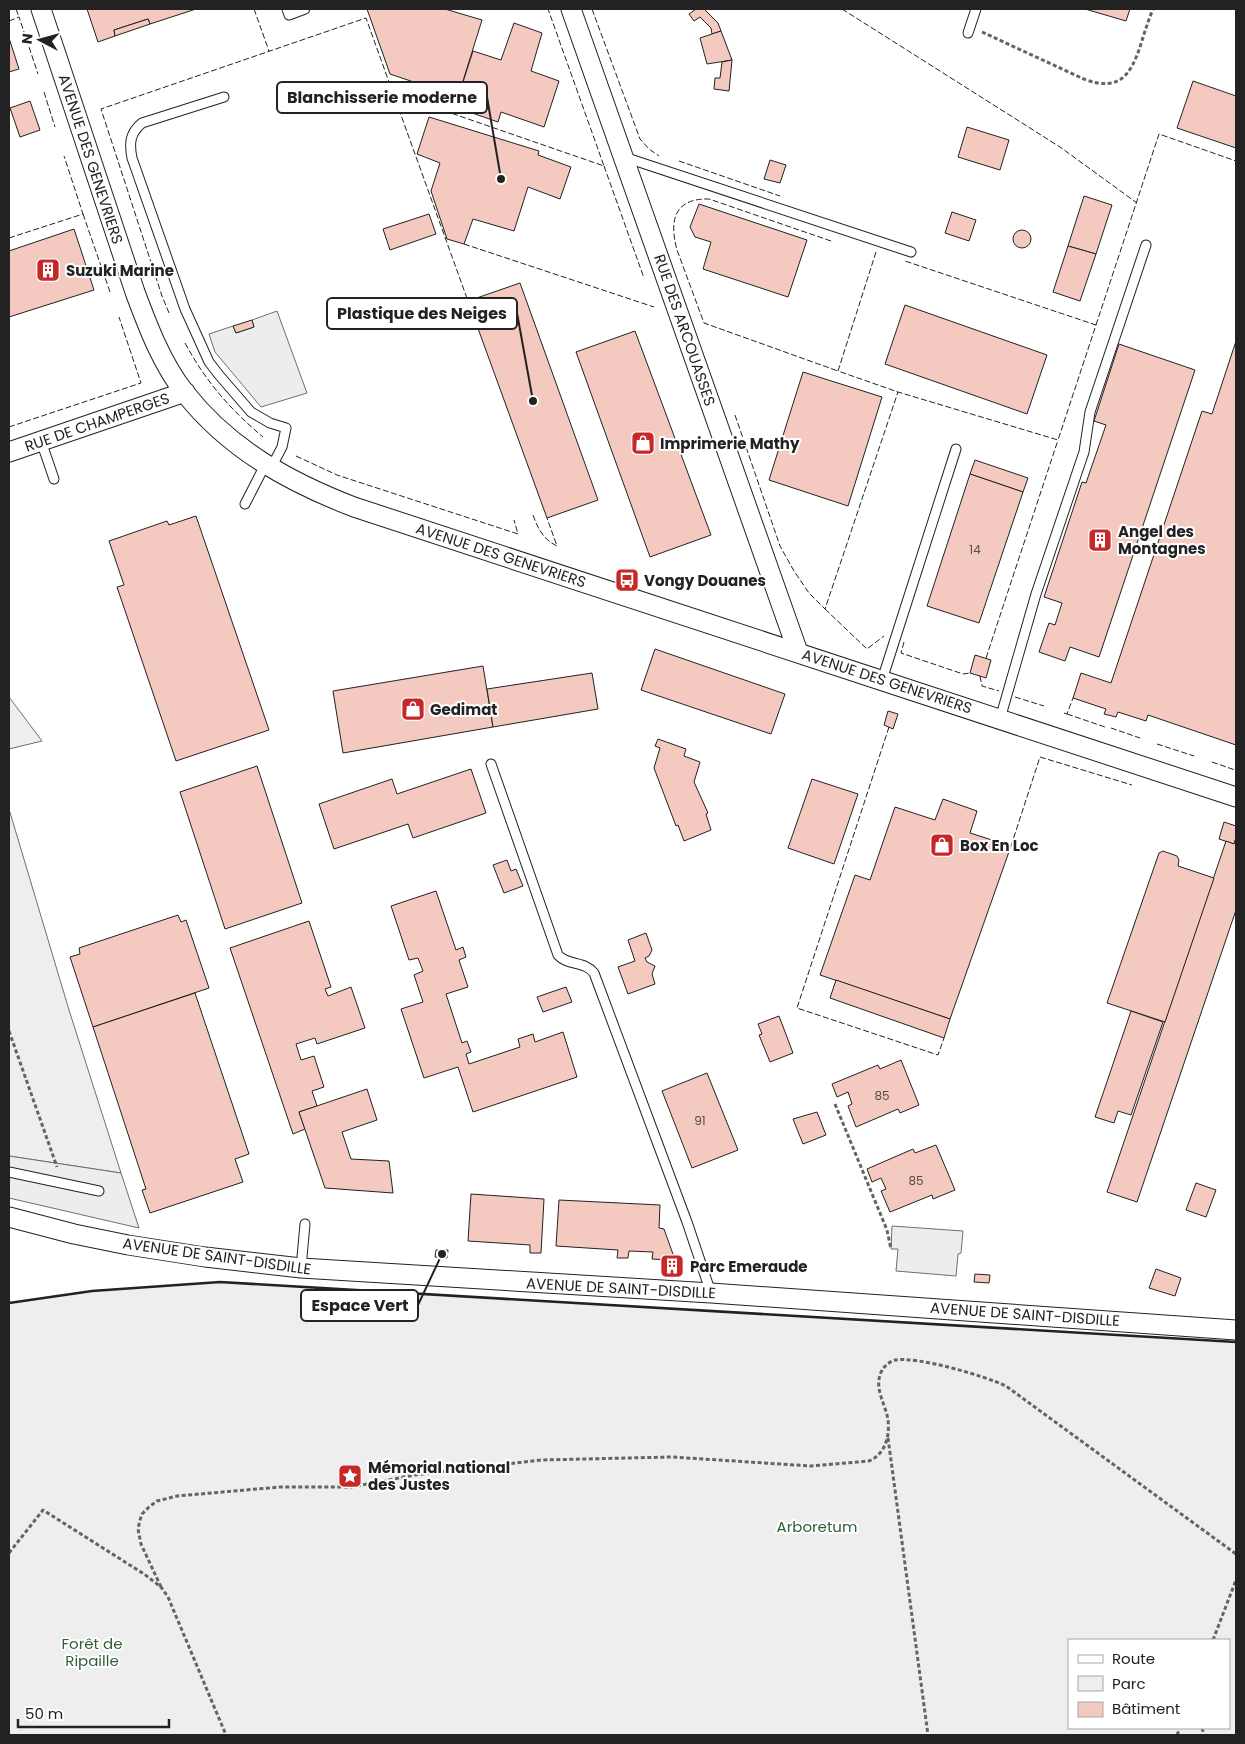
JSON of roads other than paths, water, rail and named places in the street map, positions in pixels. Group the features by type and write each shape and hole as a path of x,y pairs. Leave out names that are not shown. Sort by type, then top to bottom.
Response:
{"street":[{"name":"AVENUE DES GENEVRIERS","path":"41,9 143,314 162,356 184,392 212,423 230,439 268,466 312,490 354,507 1236,797"},
{"name":"RUE DES ARCOUASSES","path":"571,9 798,652"},
{"name":"RUE DE CHAMPERGES","path":"9,452 184,392"},
{"name":"AVENUE DE SAINT-DISDILLE","path":"9,1218 128,1245 214,1258 301,1268 711,1293 1236,1330"}],"lane":[{"path":"287,9 289,15 305,9"},
{"path":"969,30 976,9"},
{"path":"224,97 142,123 135,129 131,137 130,148 185,309 210,362 251,412 264,421 286,428 282,447 245,504"},
{"path":"623,157 912,252"},
{"path":"1000,719 1036,594 1084,452 1090,412 1146,245"},
{"path":"41,441 54,479"},
{"path":"882,680 956,449"},
{"path":"491,764 558,955 566,962 588,967 596,976 687,1222 711,1293"},
{"path":"9,1172 98,1191"},
{"path":"301,1268 304,1224"}],"place":[{"name":"Blanchisserie moderne","path":"501,179"},
{"name":"Suzuki Marine","path":"48,270"},
{"name":"Plastique des Neiges","path":"533,401"},
{"name":"Imprimerie Mathy","path":"643,443"},
{"name":"Angel des Montagnes","path":"1100,540"},
{"name":"Vongy Douanes","path":"627,580"},
{"name":"Gedimat","path":"413,709"},
{"name":"Box En Loc","path":"942,845"},
{"name":"Espace Vert","path":"442,1254"},
{"name":"Parc Emeraude","path":"672,1266"},
{"name":"Mémorial national des Justes","path":"350,1476"}],"park label":[{"name":"Arboretum","path":"817,1526"},
{"name":"Forêt de Ripaille","path":"92,1652"}]}
